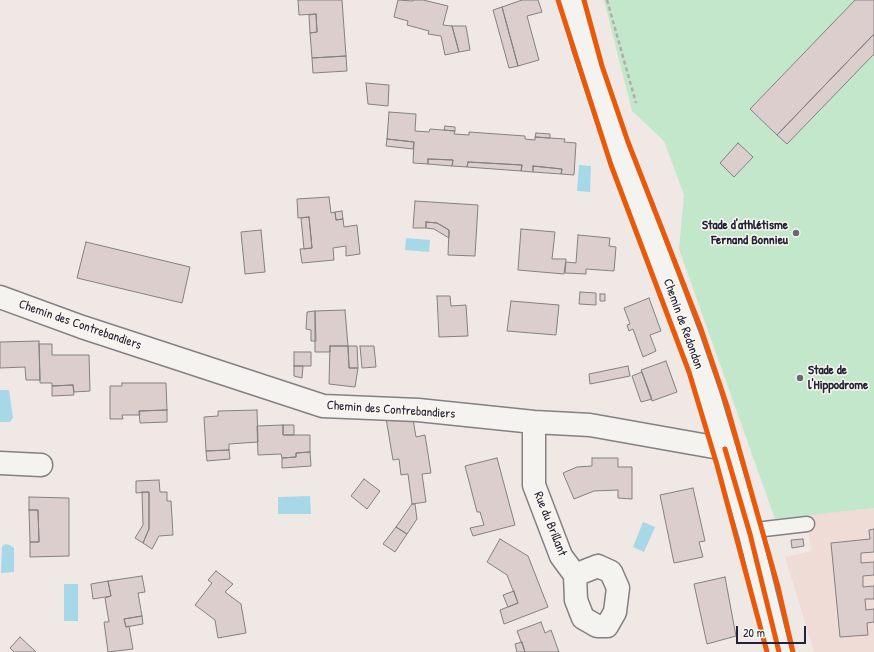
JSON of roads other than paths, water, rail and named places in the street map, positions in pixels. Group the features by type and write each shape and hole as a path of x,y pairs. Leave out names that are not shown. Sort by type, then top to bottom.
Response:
{"street":[{"name":"Chemin de Redondon","path":"571,0 583,46 609,125 689,338 725,449 750,534 779,652"},
{"name":"Chemin des Contrebandiers","path":"0,297 82,327 324,406 418,410 534,422 590,425 725,449"},
{"name":"Rue du Brillant","path":"534,422 534,485 561,556 576,575"},
{"path":"0,464 41,465"}],"lane":[{"path":"750,534 771,528 807,524"}],"water":[{"path":"579,165 591,166 590,192 577,191"},
{"path":"406,238 430,240 429,252 405,250"},
{"path":"0,390 9,390 13,418 10,422 0,422"},
{"path":"310,496 311,514 278,514 278,497"},
{"path":"643,522 655,527 644,552 633,547"},
{"path":"5,544 14,548 14,572 1,573 2,547"},
{"path":"64,584 78,584 78,621 64,621"}],"place":[{"name":"Stade d'athlétisme Fernand Bonnieu","path":"796,233"},
{"name":"Stade de l'Hippodrome","path":"800,378"}]}
